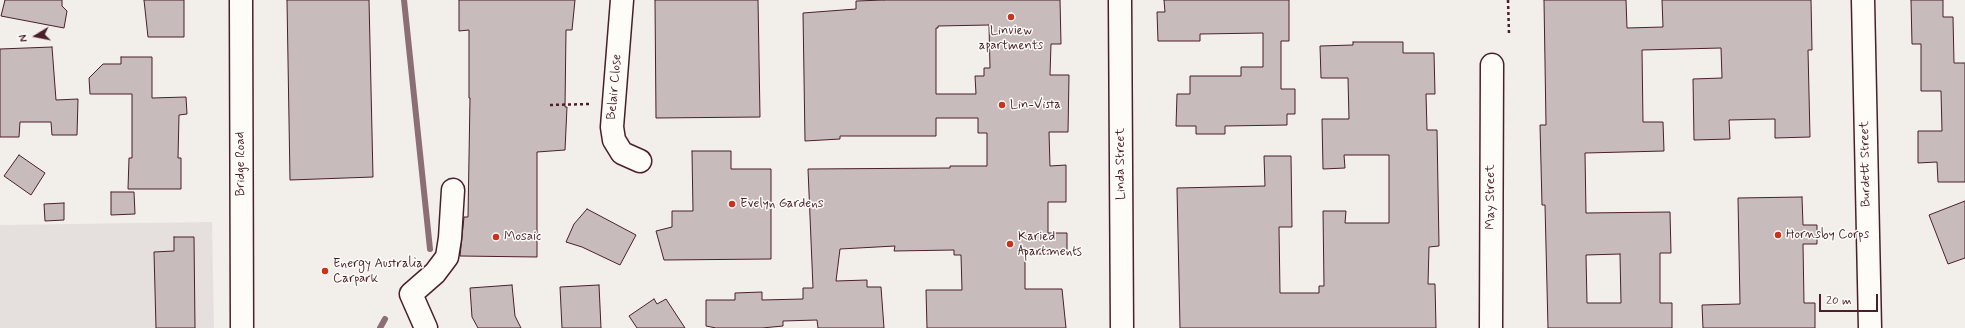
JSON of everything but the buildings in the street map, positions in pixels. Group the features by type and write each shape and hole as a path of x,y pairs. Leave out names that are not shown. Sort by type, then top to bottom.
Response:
{"street":[{"name":"Bridge Road","path":"241,0 242,328"},
{"name":"Belair Close","path":"622,0 612,126 614,140 622,153 640,161"},
{"name":"Linda Street","path":"1120,0 1122,328"},
{"name":"Burdett Street","path":"1863,0 1870,328"},
{"name":"May Street","path":"1491,328 1492,65"},
{"path":"426,328 411,294 435,273 446,256 450,238 453,190"}],"path":[{"path":"1508,0 1509,34"},
{"path":"550,106 589,104"}],"shaded area":[{"path":"212,222 214,328 0,328 0,225"}],"waterway":[{"path":"404,0 430,249"},
{"path":"380,328 385,319"}],"place":[{"name":"Linview apartments","path":"1011,17"},
{"name":"Lin-Vista","path":"1002,105"},
{"name":"Evelyn Gardens","path":"732,204"},
{"name":"Hornsby Corps","path":"1778,235"},
{"name":"Mosaic","path":"496,237"},
{"name":"Karied Apartments","path":"1010,244"},
{"name":"Energy Australia Carpark","path":"325,271"}]}
